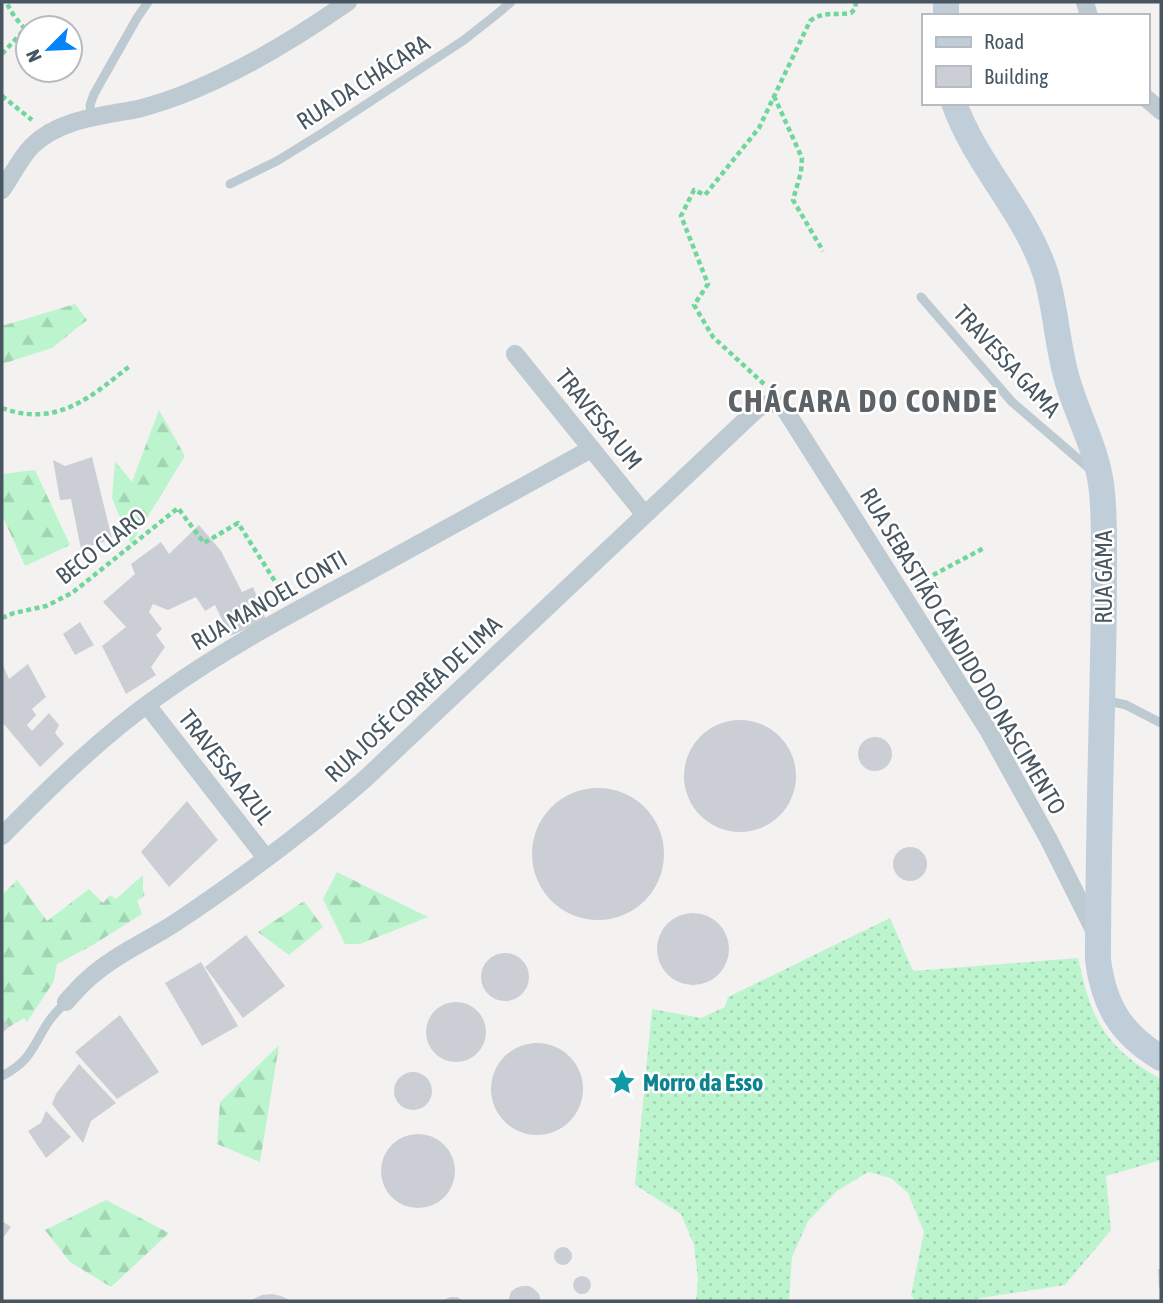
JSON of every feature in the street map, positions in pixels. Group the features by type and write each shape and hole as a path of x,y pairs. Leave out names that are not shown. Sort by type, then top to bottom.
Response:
{"street":[{"path":"2,190 32,146 49,134 73,122 162,102 209,83 348,2"},
{"name":"RUA GAMA","path":"955,105 962,125 1016,212 1040,259 1050,292 1066,376 1091,442 1100,477 1104,564 1098,960 1105,996 1113,1012 1135,1040 1161,1058"},
{"name":"TRAVESSA UM","path":"515,354 645,515"},
{"name":"RUA JOSÉ CORRÊA DE LIMA","path":"66,1002 89,977 106,964 180,920 336,805 755,411 770,403"},
{"name":"RUA SEBASTIÃO CÂNDIDO DO NASCIMENTO","path":"770,403 779,404 786,411 988,730 1049,840 1098,939"},
{"name":"RUA MANOEL CONTI","path":"2,836 90,751 147,705 205,664 591,449"},
{"name":"TRAVESSA AZUL","path":"147,705 265,858"}],"lane":[{"path":"92,117 90,105 96,91 148,2"},
{"name":"RUA DA CHÁCARA","path":"230,184 277,161 324,132 464,40 511,2"},
{"name":"TRAVESSA GAMA","path":"921,297 1012,402 1100,477"},
{"path":"1102,699 1126,705 1161,723"},
{"path":"2,1076 14,1069 33,1050 46,1026 66,1002"}],"path":[{"path":"2,54 25,29 6,2"},
{"path":"770,403 768,388 713,337 694,305 708,284 681,216 694,190 705,195 765,119 810,21 820,15 847,14 854,11 856,2"},
{"path":"775,93 802,158 793,200 822,251"},
{"path":"2,96 49,134"},
{"path":"2,408 23,414 65,410 92,396 131,365"},
{"name":"BECO CLARO","path":"2,618 46,606 72,593 178,508 204,543 238,523 276,583 307,605"},
{"path":"902,592 984,548"}],"green space":[{"path":"75,304 87,320 52,348 2,364 2,326"},
{"path":"159,410 185,456 131,544 112,498 115,461 132,482"},
{"path":"35,470 70,545 25,566 2,515 2,474"},
{"path":"337,872 428,917 360,944 345,944 323,899"},
{"path":"143,875 145,895 137,901 142,914 57,964 54,981 27,1022 24,1018 9,1027 2,1018 2,895 17,880 47,921 89,889 103,903 110,895 116,899"},
{"path":"304,901 323,927 289,955 258,932"},
{"path":"890,918 913,971 1078,958 1089,998 1103,1030 1126,1056 1161,1079 1161,1160 1106,1176 1111,1230 1065,1285 962,1301 915,1301 911,1295 924,1232 908,1193 891,1178 868,1172 837,1191 808,1221 792,1257 789,1301 696,1301 698,1280 694,1245 681,1214 635,1185 652,1009 701,1018 725,1007 728,997"},
{"path":"279,1045 260,1162 217,1144 220,1102"},
{"path":"106,1200 169,1233 111,1287 70,1262 45,1230"}],"building":[{"path":"92,457 112,539 81,549 71,499 60,500 53,460 65,466"},
{"path":"199,525 221,551 242,592 253,587 266,620 230,636 215,605 205,611 196,597 168,610 153,604 149,612 162,629 156,635 165,647 151,667 156,675 126,694 102,646 126,627 103,602 135,574 131,564 161,542 169,554"},
{"path":"80,622 94,645 75,655 63,634"},
{"path":"2,663 9,679 28,664 46,697 32,709 36,715 27,725 32,731 49,713 59,725 55,733 64,744 40,767 2,722"},
{"path":"740,720 761,724 779,737 792,755 796,776 792,797 779,815 761,828 740,832 719,828 701,815 688,797 684,776 688,755 701,737 719,724"},
{"path":"875,737 887,742 892,754 887,766 875,771 863,766 858,754 863,742"},
{"path":"598,788 623,793 645,807 659,829 664,854 659,879 645,901 623,915 598,920 573,915 551,901 537,879 532,854 537,829 551,807 573,793"},
{"path":"187,801 218,840 169,887 141,852"},
{"path":"910,847 922,852 927,864 922,876 910,881 898,876 893,864 898,852"},
{"path":"693,913 713,919 723,929 729,949 723,969 713,979 693,985 673,979 663,969 657,949 663,929 673,919"},
{"path":"246,935 285,986 243,1018 205,967"},
{"path":"505,953 522,960 529,977 522,994 505,1001 488,994 481,977 488,960"},
{"path":"201,962 238,1026 202,1046 165,983"},
{"path":"456,1002 473,1007 481,1015 486,1032 481,1049 473,1057 456,1062 439,1057 431,1049 426,1032 431,1015 439,1007"},
{"path":"120,1015 159,1072 117,1099 75,1052"},
{"path":"2,1018 9,1027 2,1033"},
{"path":"537,1043 555,1047 569,1057 579,1071 583,1089 579,1107 569,1121 555,1131 537,1135 519,1131 505,1121 495,1107 491,1089 495,1071 505,1057 519,1047"},
{"path":"79,1064 116,1103 91,1121 83,1143 52,1104 56,1094"},
{"path":"413,1072 427,1077 432,1091 427,1105 413,1110 399,1105 394,1091 399,1077"},
{"path":"46,1111 71,1137 46,1158 28,1131 41,1123"},
{"path":"418,1134 432,1137 444,1145 452,1157 455,1171 452,1185 444,1197 432,1205 418,1208 404,1205 392,1197 384,1185 381,1171 384,1157 392,1145 404,1137"},
{"path":"2,1221 11,1227 2,1239"},
{"path":"563,1247 569,1250 572,1256 569,1262 563,1265 557,1262 554,1256 557,1250"},
{"path":"1158,1269 1161,1269 1161,1288 1159,1288"},
{"path":"582,1276 588,1279 591,1285 588,1291 582,1294 576,1291 573,1285 576,1279"},
{"path":"522,1286 534,1289 541,1301 508,1301 511,1292"},
{"path":"272,1294 292,1301 249,1301 262,1295"},
{"path":"457,1297 464,1301 441,1301"}],"place":[{"name":"Morro da Esso","path":"622,1082"}],"district":[{"name":"CHÁCARA DO CONDE","path":"863,400"}]}
